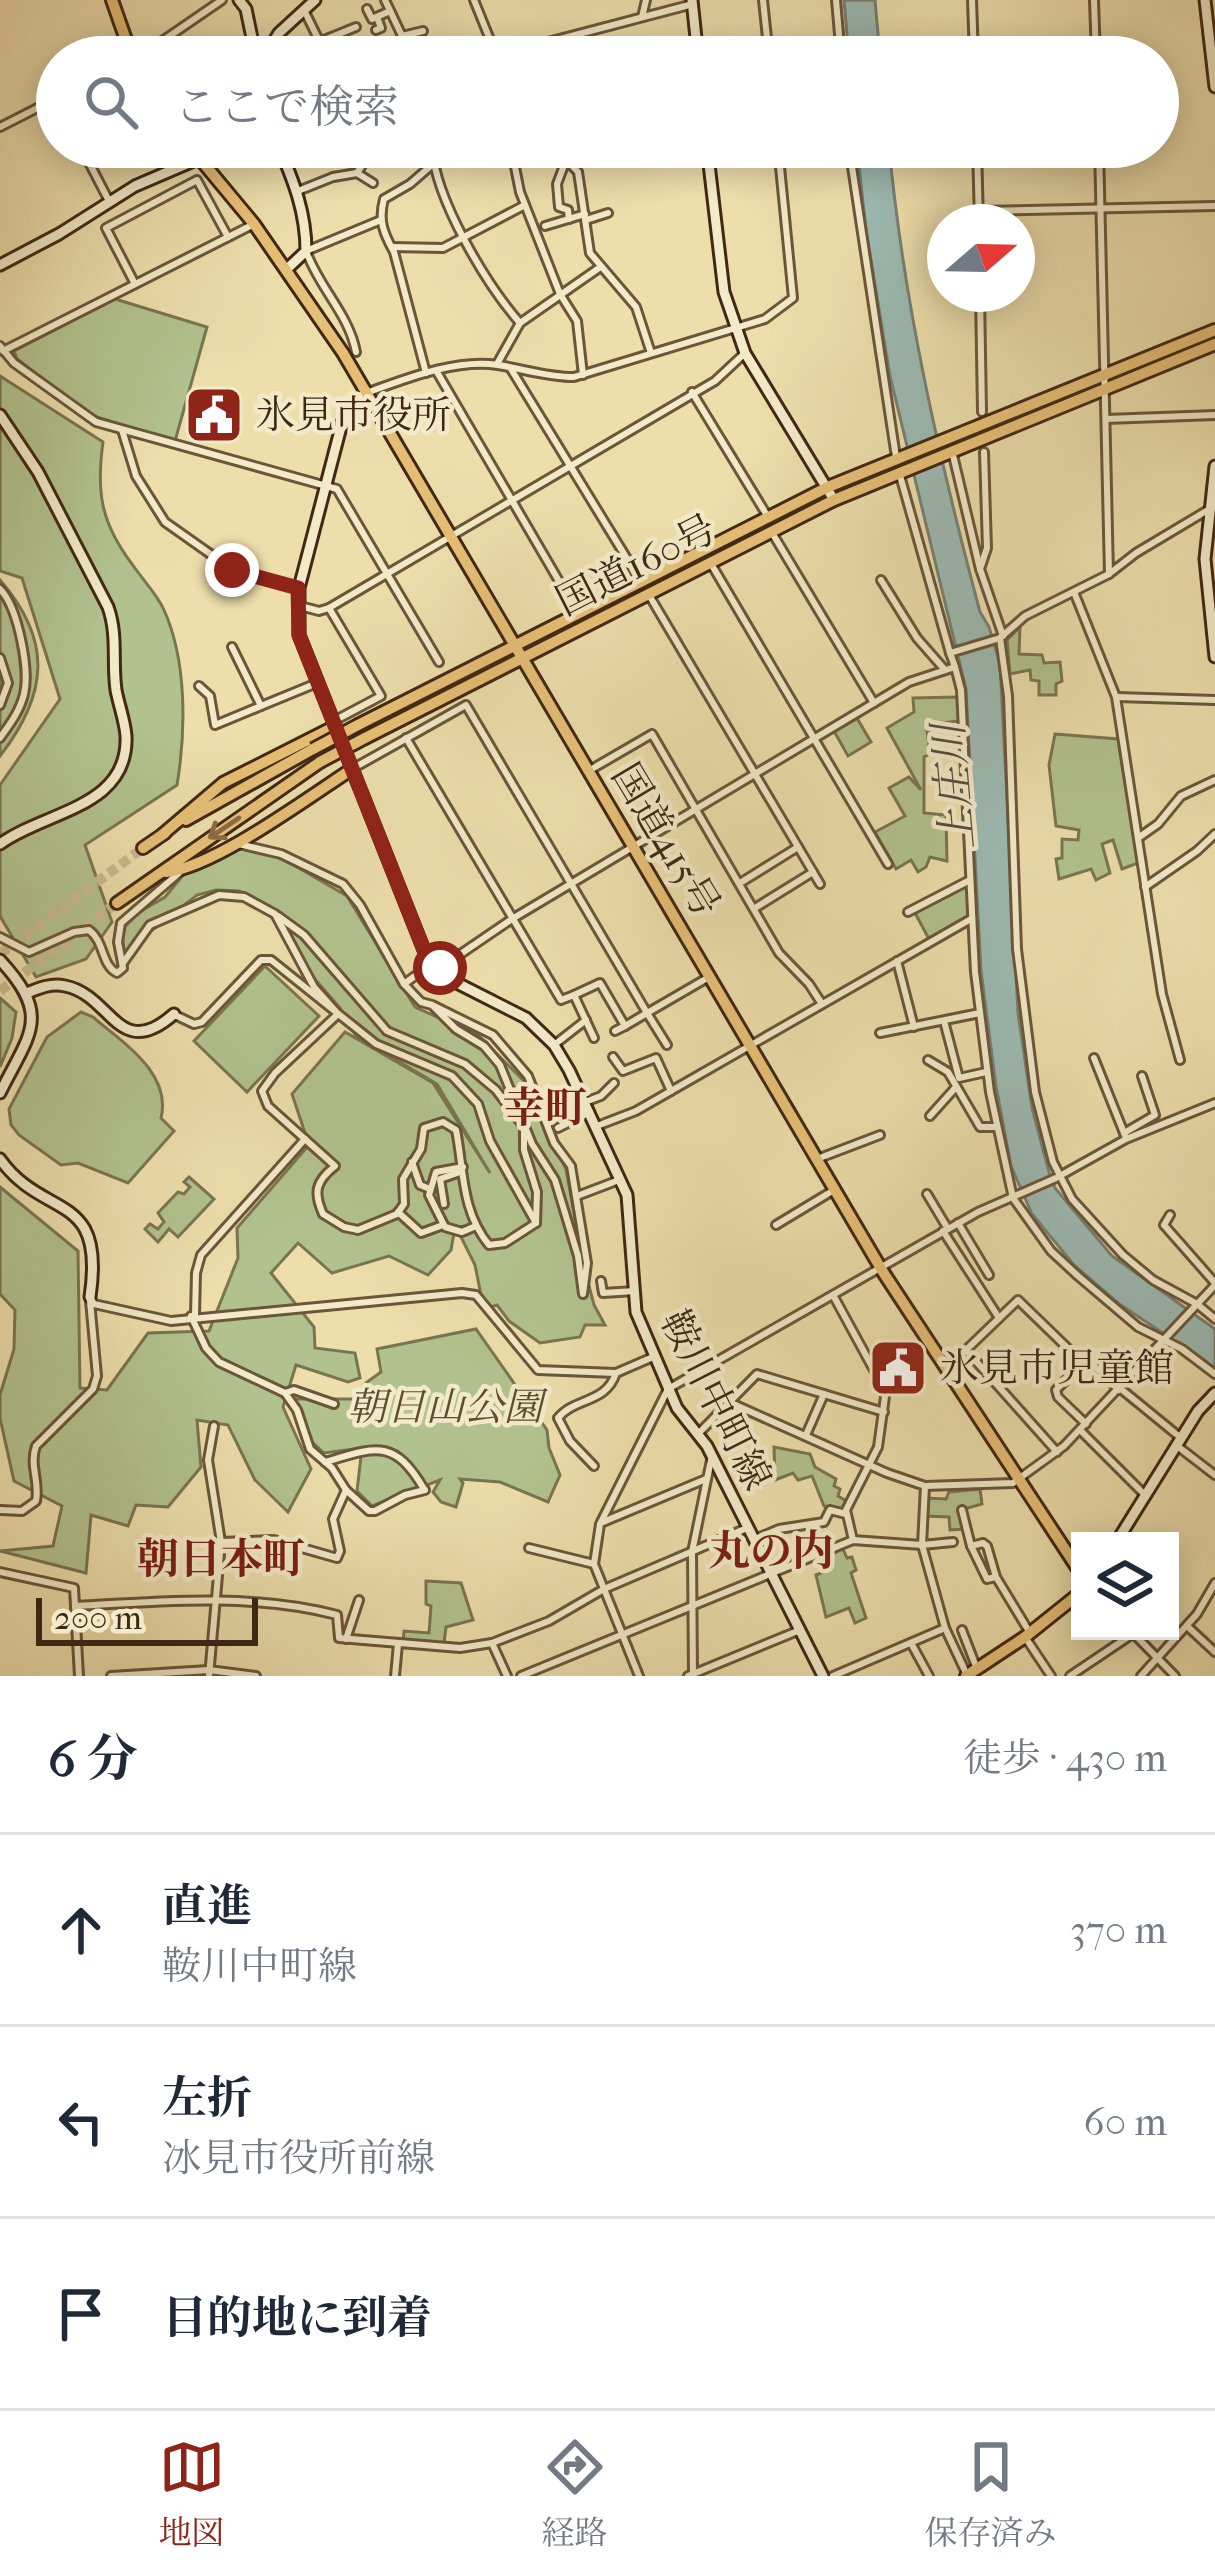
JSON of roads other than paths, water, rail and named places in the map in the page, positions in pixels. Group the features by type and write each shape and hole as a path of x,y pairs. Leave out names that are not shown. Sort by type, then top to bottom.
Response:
{"highway":[{"path":"112,0 127,36"},
{"name":"国道415号","path":"207,168 286,269 366,393 881,1268 1071,1558"},
{"name":"国道160号","path":"947,448 1105,373 1215,330"},
{"name":"国道160号","path":"117,903 320,762 577,612 831,494 1215,344"},
{"name":"国道160号","path":"143,848 358,725 650,595 769,524"},
{"path":"163,834 223,783 333,724"},
{"path":"163,872 182,870 233,843 352,769"},
{"path":"970,1674 1071,1600"}],"street":[{"path":"168,36 222,0"},
{"path":"253,36 242,4 256,0"},
{"path":"277,36 315,0"},
{"path":"385,0 402,36 423,31"},
{"path":"474,0 488,36"},
{"path":"642,16 646,0"},
{"path":"568,36 707,0"},
{"path":"763,0 767,36"},
{"path":"836,0 839,36"},
{"path":"972,0 973,36"},
{"path":"1094,0 1095,36"},
{"path":"1205,0 1215,87"},
{"path":"692,2 696,36"},
{"path":"367,9 372,19 394,12"},
{"path":"304,10 316,36"},
{"path":"376,30 382,28 377,17"},
{"path":"334,36 356,27"},
{"path":"0,127 36,110"},
{"path":"92,168 109,201"},
{"path":"0,265 166,168"},
{"path":"288,168 305,215 306,251 315,277 352,328 356,352"},
{"path":"357,173 360,168"},
{"path":"427,168 383,199 380,220 427,374"},
{"path":"435,168 494,293 520,323"},
{"path":"517,168 560,294 577,321 583,375"},
{"path":"564,168 556,195 569,219"},
{"path":"574,168 590,254 636,308 651,353"},
{"path":"709,168 724,292 745,353 831,494"},
{"path":"437,964 424,950 299,635 298,588 350,405 366,393 427,374 497,364 558,377 583,375 765,320 793,298 780,168"},
{"path":"852,168 899,468 962,707 980,1013 997,1127 1015,1197 1051,1251 1138,1327 1167,1337 1215,1373"},
{"path":"978,168 979,204"},
{"path":"1101,168 1109,574"},
{"path":"297,191 357,173 373,183"},
{"path":"135,285 106,228 197,180 228,237"},
{"path":"392,247 443,248 526,205"},
{"path":"1035,210 1215,206"},
{"path":"545,226 608,213"},
{"path":"286,269 306,251 380,220"},
{"path":"254,224 2,348 86,418 337,489 439,662"},
{"path":"497,364 520,323 599,268"},
{"path":"980,312 982,412"},
{"path":"296,604 320,611 329,608 715,381 745,353"},
{"path":"511,369 640,580"},
{"path":"437,372 577,612"},
{"path":"692,392 874,703"},
{"path":"0,415 38,472 108,607 114,624 115,677 126,738 117,776 98,797 32,823 0,844"},
{"path":"1106,418 1215,415"},
{"path":"122,430 136,476 165,522 232,570 298,588"},
{"path":"947,448 1001,637 1008,696 1017,949 1038,1106 1058,1176 1072,1199 1123,1255 1215,1319"},
{"path":"980,568 987,548 984,452"},
{"path":"1215,466 1205,578 1215,657"},
{"path":"951,652 1001,637 1025,616 1109,574 1212,507"},
{"path":"709,561 888,864"},
{"path":"881,580 917,638 945,670"},
{"path":"0,589 16,620 26,688 17,714 0,738"},
{"path":"1074,592 1116,697 1162,994 1180,1060"},
{"path":"650,595 820,884"},
{"path":"329,608 381,696 333,724"},
{"path":"232,647 261,706"},
{"path":"0,658 8,683 0,704"},
{"path":"404,984 909,682 955,667"},
{"path":"199,686 211,697 215,724 317,683"},
{"path":"1116,697 1215,700"},
{"path":"352,769 466,705 667,1045"},
{"path":"590,770 652,734 779,953 822,1004"},
{"path":"406,738 561,1000 601,983 626,1026"},
{"path":"1137,838 1158,824 1174,801 1215,780"},
{"path":"1145,887 1215,834"},
{"path":"0,937 29,952 89,930 98,936 112,973 120,972 150,925 219,895 244,897 275,914 304,935 392,1036 465,1064 496,1090 552,1173 578,1256 583,1294 587,1263 571,1166 554,1143 524,1067 493,1035 421,1002 404,984 343,884 281,854 233,843"},
{"path":"739,884 798,847"},
{"path":"123,963 118,942 121,922 182,870"},
{"path":"753,908 813,872"},
{"path":"908,912 970,880"},
{"path":"275,914 314,987 338,1014"},
{"path":"596,1126 636,1111 971,919"},
{"path":"27,993 47,986 69,986 133,1032 152,1031 174,1015 194,1024 202,1022 266,958 385,1050 452,1076 478,1105 490,1141 536,1223"},
{"path":"0,960 27,993 31,1025 26,1049 0,1093"},
{"path":"897,961 914,1027"},
{"name":"鞍川中町線","path":"437,964 455,982 526,1018 554,1045 622,1178 636,1312 653,1357 712,1456 823,1676"},
{"path":"615,1031 712,976"},
{"path":"574,995 594,1038"},
{"path":"432,1005 456,1029 484,1046 500,1065 524,1127 524,1150 537,1192 536,1223"},
{"path":"880,1033 980,1013"},
{"path":"338,1014 274,1073 262,1091 268,1106 334,1166 320,1178 316,1190 323,1214 334,1223 358,1230 398,1212 404,1204 403,1179 421,1149 424,1128 443,1122 456,1130 463,1193 489,1245 536,1223"},
{"path":"554,1045 586,1021"},
{"path":"944,1021 959,1078 987,1072"},
{"path":"613,1058 623,1071 656,1058 671,1091"},
{"path":"1094,1058 1125,1136"},
{"path":"928,1060 948,1072 980,1127 997,1127"},
{"path":"639,1676 594,1564 600,1524 668,1389 945,1230 1058,1176 1125,1136 1155,1115 1142,1076"},
{"path":"558,1127 614,1084"},
{"path":"930,1116 956,1087"},
{"path":"1125,1136 1215,1103"},
{"path":"817,1159 880,1135"},
{"path":"305,1139 201,1255 193,1316 206,1348 219,1362 285,1393 297,1410 310,1449 369,1511 426,1490 390,1450 366,1450 325,1462"},
{"path":"0,1159 20,1180 79,1219 93,1252 90,1297 97,1376 93,1389 36,1446 32,1457 36,1501 22,1510 0,1510"},
{"path":"412,1162 420,1185 430,1189"},
{"path":"463,1169 440,1168 430,1189 432,1206 443,1225 455,1232 476,1226"},
{"path":"443,1204 440,1179 463,1169"},
{"path":"577,1196 622,1178"},
{"path":"776,1225 834,1190"},
{"path":"927,1194 999,1318"},
{"path":"398,1212 421,1233 443,1225"},
{"path":"730,1403 925,1486 962,1487 1020,1479 1057,1452 1120,1390 1215,1284 1164,1225 1170,1215"},
{"path":"958,1223 989,1275"},
{"path":"602,1281 603,1293 635,1291"},
{"path":"90,1297 94,1304 171,1321 193,1316 254,1316 352,1301 476,1295 538,1370 616,1373 653,1357"},
{"path":"833,1295 875,1372 887,1382 878,1447 846,1514 853,1540"},
{"path":"947,1369 1018,1300 1083,1363"},
{"path":"966,1350 1057,1452"},
{"path":"1145,1495 1058,1397 1056,1390 1088,1360 1215,1475"},
{"path":"594,1466 570,1441 558,1418 570,1406 602,1394 614,1383 616,1373"},
{"path":"698,1434 758,1374 884,1412"},
{"path":"285,1393 294,1390 334,1404"},
{"path":"1122,1532 1178,1441 1215,1393"},
{"path":"806,1436 824,1394"},
{"path":"209,1673 220,1542 208,1460 214,1426"},
{"path":"712,1456 692,1552 691,1675 800,1630"},
{"path":"600,1524 706,1479"},
{"path":"925,1486 922,1545 945,1628 970,1674"},
{"path":"220,1542 274,1540 337,1558 340,1551 332,1519 346,1490"},
{"path":"752,1540 778,1529 824,1522 830,1510 846,1514"},
{"path":"962,1510 982,1574 986,1579 996,1577"},
{"path":"75,1606 213,1602 302,1606 337,1615 339,1638 460,1648 492,1643 549,1621 604,1589 747,1528"},
{"path":"521,1676 853,1540 922,1545 952,1542"},
{"path":"971,1546 986,1546 996,1577 1051,1676"},
{"path":"529,1548 594,1564"},
{"path":"0,1572 71,1585 79,1676"},
{"path":"1141,1676 1187,1626 1215,1583"},
{"path":"346,1639 359,1600"},
{"path":"1187,1626 1215,1652"},
{"path":"833,1676 945,1628"},
{"path":"962,1630 970,1674"},
{"path":"1070,1676 1122,1640"},
{"path":"1141,1640 1175,1676"},
{"path":"910,1642 929,1676"},
{"path":"492,1643 507,1676"},
{"path":"395,1676 398,1644"},
{"path":"111,1676 252,1676"}],"water":[{"path":"844,0 875,0 878,36 847,36"},
{"path":"859,168 892,168 904,265 937,439 980,612 1000,664 1018,1013 1032,1108 1049,1172 1055,1188 1112,1256 1215,1329 1215,1368 1118,1303 1074,1265 1032,1214 1011,1166 981,971 966,689 890,376"}],"tunnel":[{"path":"982,412 984,452"},
{"path":"0,954 143,848"},
{"path":"0,991 117,903"}],"place":[{"name":"氷見市役所","path":"214,415"},
{"name":"氷見市児童館","path":"898,1368"}],"district":[{"name":"幸町","path":"545,1108"},
{"name":"丸の内","path":"771,1551"},
{"name":"朝日本町","path":"221,1559"}],"water label":[{"name":"上庄川","path":"954,787"}],"park label":[{"name":"朝日山公園","path":"445,1407"}]}
